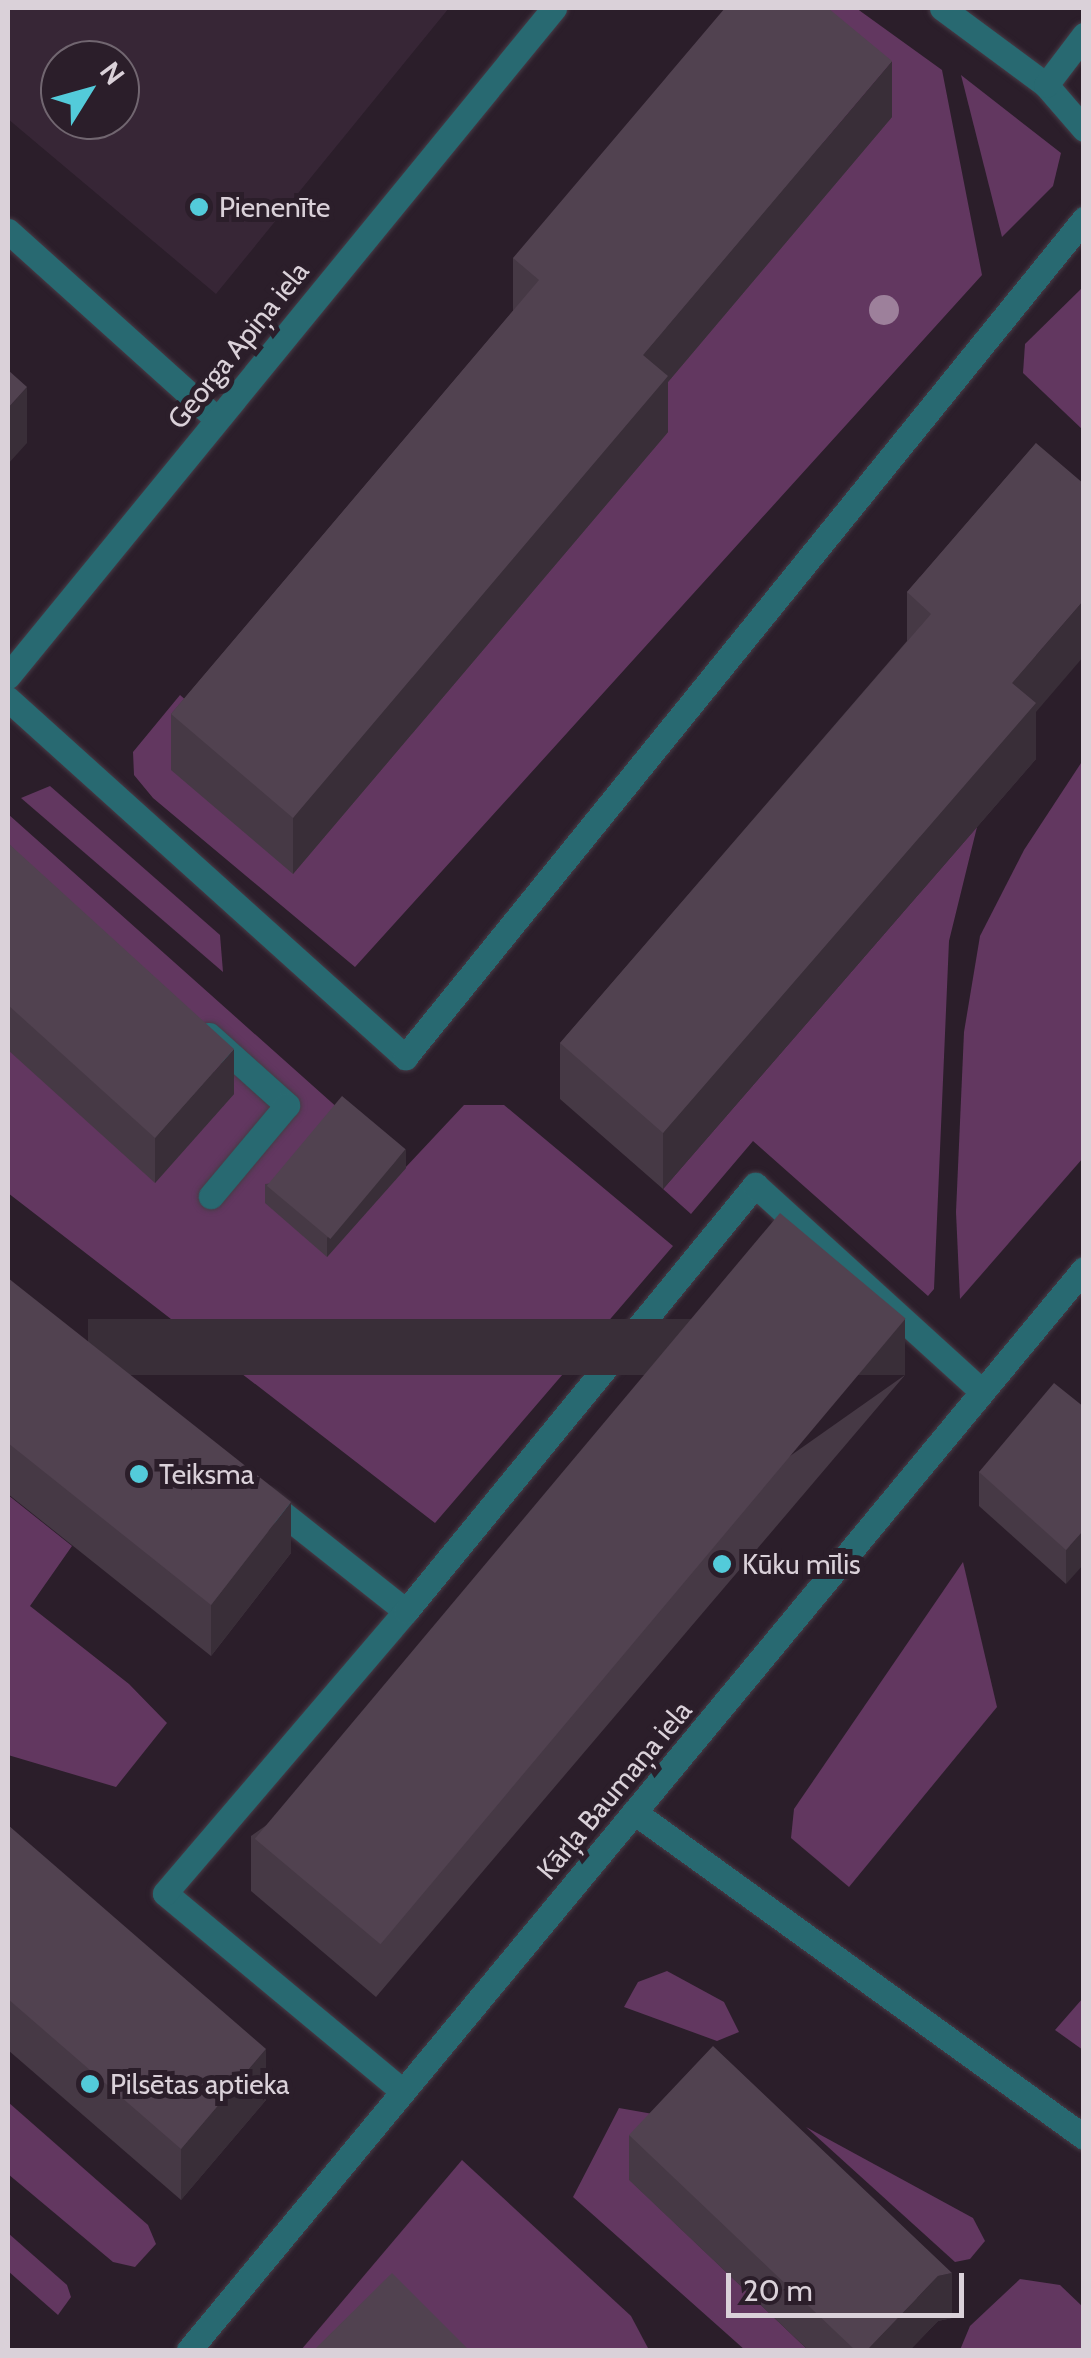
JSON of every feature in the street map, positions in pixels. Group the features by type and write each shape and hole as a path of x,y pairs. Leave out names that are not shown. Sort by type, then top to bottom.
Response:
{"street":[{"name":"Georga Apiņa iela","path":"8,676 554,8"},
{"path":"942,8 1046,86 1084,129"},
{"path":"1046,86 1084,35"},
{"path":"8,699 405,1057 1084,220"},
{"path":"8,231 216,418"},
{"path":"184,1013 287,1105 211,1196"},
{"path":"400,2089 165,1893 406,1612 755,1185 981,1391"},
{"name":"Kārļa Baumaņa iela","path":"189,2350 400,2089 860,1547 981,1391 1084,1269"},
{"path":"238,1478 406,1612"},
{"path":"634,1812 1084,2138"}],"shaded area":[{"name":"Pienenīte","path":"8,8 449,8 216,294 8,119"},
{"path":"763,8 856,8 942,70 982,275 355,967 153,798 134,775 133,752 180,695 211,722"},
{"path":"961,75 1061,153 1053,186 1002,237"},
{"path":"1083,287 1083,430 1023,373 1025,344"},
{"path":"1083,760 1083,1158 960,1299 956,1212 964,1032 980,936 1024,850"},
{"path":"50,786 220,935 223,972 21,798"},
{"path":"8,814 405,1168 464,1105 504,1105 673,1246 435,1523 8,1193"},
{"path":"977,827 949,941 934,1289 928,1296 753,1141 691,1214 663,1189"},
{"path":"8,1495 72,1546 30,1606 129,1684 167,1723 116,1787 8,1755"},
{"path":"963,1562 997,1707 849,1887 791,1838 794,1809"},
{"path":"667,1971 724,2002 739,2032 717,2041 624,2007 638,1982"},
{"path":"1083,1998 1083,2050 1055,2030"},
{"path":"8,2102 148,2225 156,2244 135,2267 113,2262 8,2174"},
{"path":"619,2108 687,2120 630,2180 808,2350 745,2350 573,2197"},
{"path":"806,2127 973,2218 985,2241 970,2259 955,2262"},
{"path":"462,2160 631,2316 649,2350 301,2350"},
{"path":"8,2233 67,2285 71,2297 58,2315 8,2271"},
{"path":"1020,2279 1060,2285 1083,2307 1083,2350 960,2350 970,2326"}],"building":[{"path":"725,8 828,8 892,61 643,355 668,376 293,818 171,714 539,280 513,258"},
{"path":"8,370 27,387 8,408"},
{"path":"1036,443 1084,484 1084,600 1012,683 1036,703 663,1133 560,1043 931,614 907,592"},
{"path":"8,843 234,1049 155,1138 8,1005"},
{"path":"342,1096 406,1149 330,1239 267,1186"},
{"path":"780,1213 906,1318 380,1944 255,1839"},
{"path":"8,1278 291,1502 211,1605 8,1443"},
{"path":"1054,1383 1084,1407 1084,1530 1066,1550 979,1472"},
{"path":"8,1825 266,2049 181,2149 8,1999"},
{"path":"713,2046 952,2273 938,2276 867,2350 855,2350 629,2135"},
{"path":"392,2273 469,2350 316,2348"}],"place":[{"name":"Pienenīte","path":"199,207"},
{"name":"Teiksma","path":"139,1474"},
{"name":"Kūku mīlis","path":"722,1564"},
{"name":"Pilsētas aptieka","path":"90,2084"}]}
